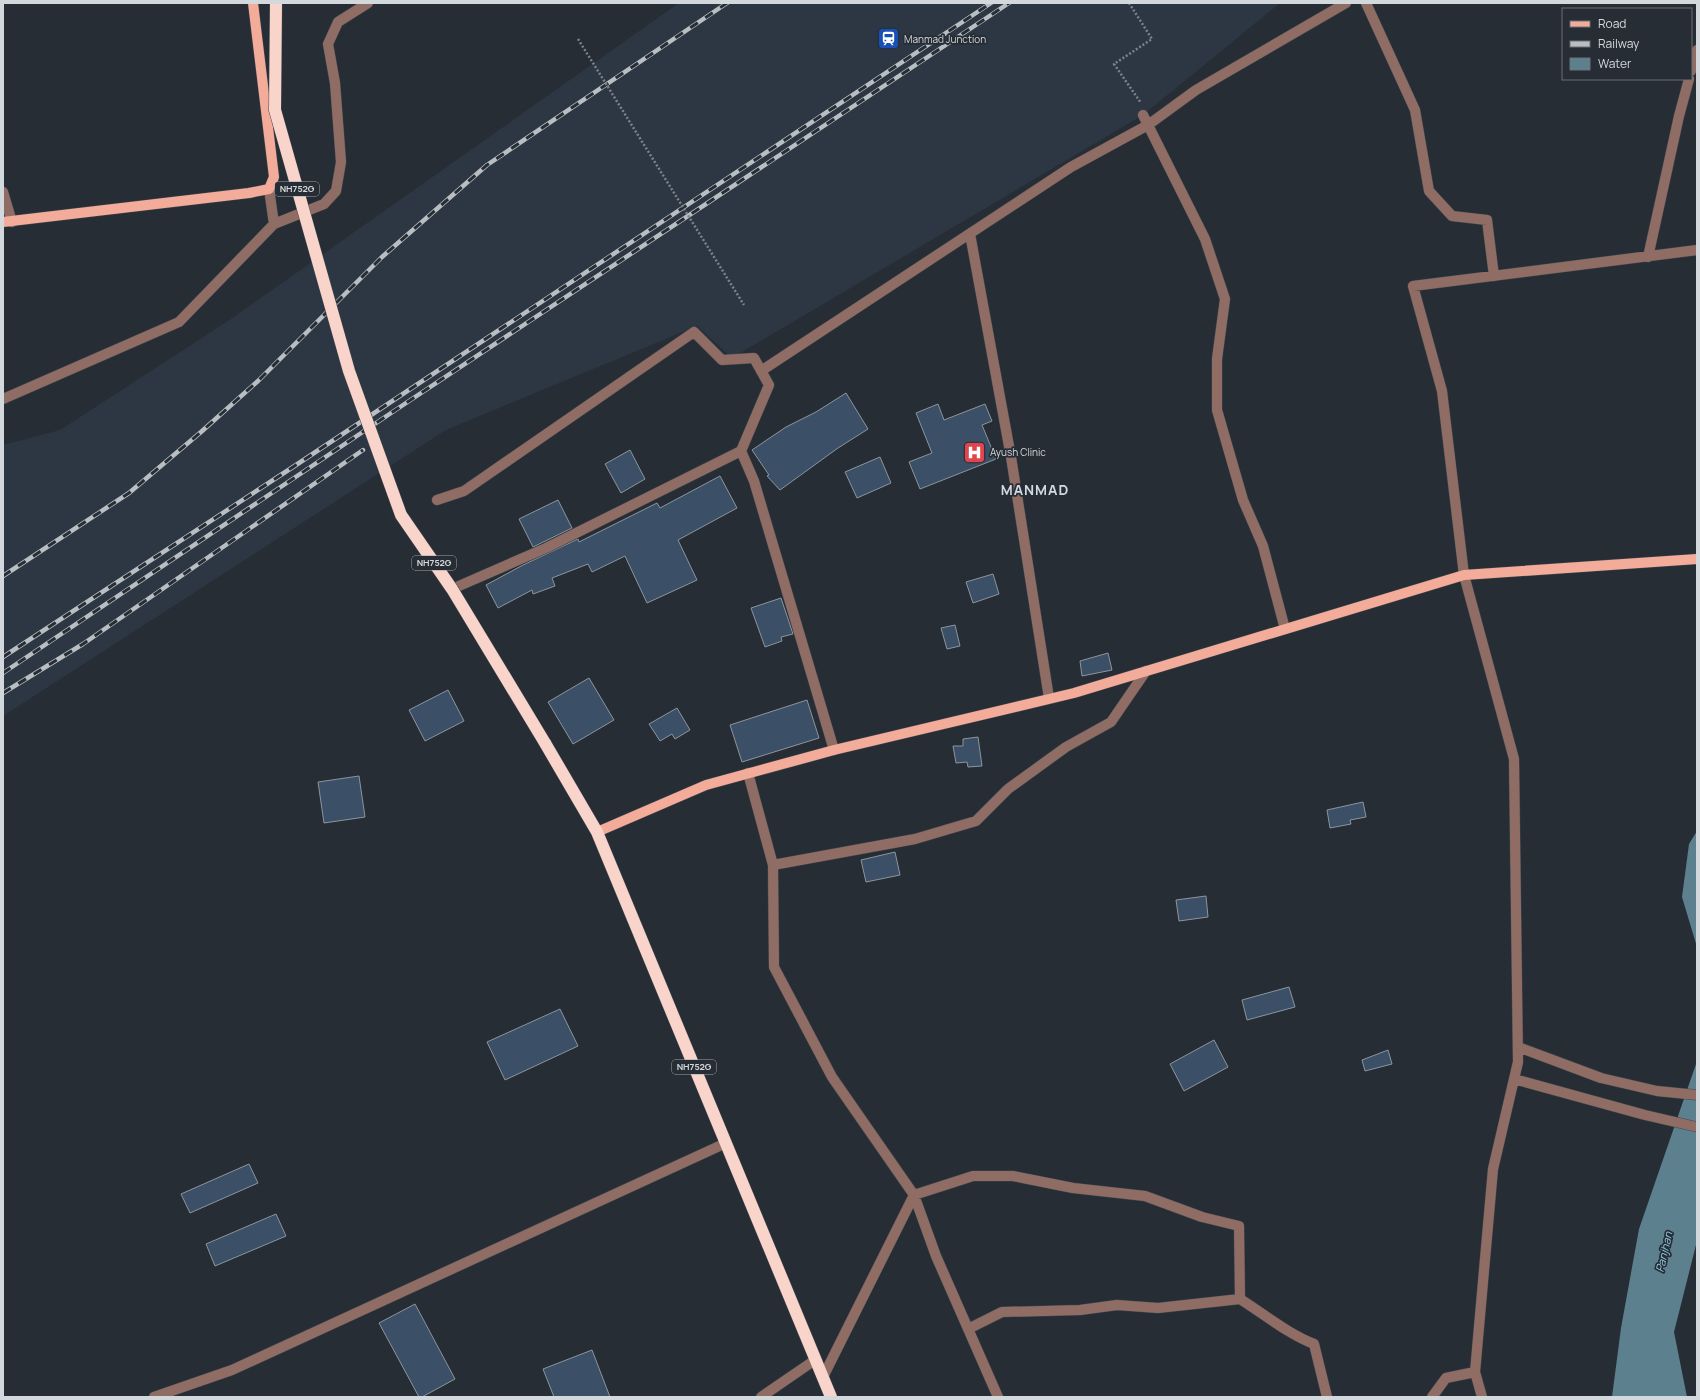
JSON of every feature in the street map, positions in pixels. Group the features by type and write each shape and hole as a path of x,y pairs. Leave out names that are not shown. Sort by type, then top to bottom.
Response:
{"highway":[{"name":"NH752G","path":"276,3 275,110 348,371 402,515 452,589 597,832 831,1397"}],"main road":[{"path":"8,222 249,193 269,189 274,177 253,3"},
{"path":"597,832 706,785 834,750 1049,698 1146,671 1464,575 1697,559"}],"street":[{"path":"3,399 179,322 274,224 324,204 336,191 341,162 335,83 328,44 338,22 368,3"},
{"path":"761,371 1071,167 1148,125 1196,90 1346,3"},
{"path":"1366,3 1415,110 1429,191 1452,216 1487,220 1494,276"},
{"path":"1692,68 1697,50"},
{"path":"1648,257 1679,116 1689,80"},
{"path":"1143,115 1205,239 1225,299 1217,359 1217,410 1243,500 1263,546 1284,629"},
{"path":"269,189 274,224"},
{"path":"3,192 8,222"},
{"path":"970,234 1011,457 1049,698"},
{"path":"1482,1397 1475,1372 1493,1169 1518,1062 1514,759 1464,575 1442,391 1413,286 1697,250"},
{"path":"437,500 464,491 694,332 722,360 754,358 769,385 740,451 546,548 452,589"},
{"path":"740,451 754,481 834,750"},
{"path":"773,865 914,839 976,821 1008,789 1066,747 1111,722 1146,671"},
{"path":"748,773 773,865 774,966 832,1077 914,1195 936,1256 998,1397"},
{"path":"1518,1047 1601,1078 1657,1091 1697,1095"},
{"path":"1514,1079 1645,1115 1697,1127"},
{"path":"154,1397 232,1370 726,1143"},
{"path":"823,1377 914,1195 973,1176 1013,1176 1073,1188 1145,1196 1202,1217 1239,1226 1240,1299"},
{"path":"968,1329 1002,1312 1080,1310 1117,1305 1158,1308 1240,1299 1275,1320 1296,1337 1314,1344 1327,1397"},
{"path":"761,1397 815,1360"},
{"path":"1432,1397 1446,1378 1475,1372"}],"path":[{"path":"1128,3 1152,39 1114,64 1141,103"},
{"path":"578,39 744,305"}],"shaded area":[{"path":"679,3 1280,3 1143,115 732,358 697,326 446,430 3,716 3,445 60,430 231,319"}],"water":[{"path":"1697,831 1697,947 1682,897 1689,844"},
{"name":"Panjhan","path":"1697,1058 1697,1241 1674,1332 1687,1397 1612,1397 1621,1328 1639,1229"}],"building":[{"path":"846,393 868,429 838,448 780,490 767,476 769,475 752,450 786,427 816,412"},
{"path":"938,404 944,420 985,404 992,421 982,425 996,459 920,489 909,462 932,453 916,413"},
{"path":"630,450 645,479 621,493 605,464"},
{"path":"880,457 891,483 857,498 845,472"},
{"path":"720,476 737,508 678,540 697,580 647,603 625,556 592,572 588,564 552,578 555,586 533,594 532,590 498,608 486,585 523,565 578,539 579,542 657,503 660,508"},
{"path":"558,500 572,528 533,547 519,519"},
{"path":"993,574 999,594 973,603 966,582"},
{"path":"781,598 793,634 781,637 782,641 765,647 751,608"},
{"path":"955,625 960,646 947,649 941,628"},
{"path":"1108,653 1112,670 1082,676 1080,661"},
{"path":"589,678 614,720 573,744 548,702"},
{"path":"448,690 464,721 425,741 409,710"},
{"path":"807,700 819,738 742,762 730,725"},
{"path":"677,708 690,730 675,739 672,734 660,741 649,724"},
{"path":"978,737 982,766 968,767 967,762 956,763 953,746 963,746 963,739"},
{"path":"359,776 365,817 324,823 318,782"},
{"path":"1363,802 1366,817 1350,820 1351,824 1330,828 1327,810"},
{"path":"895,852 900,875 866,882 861,860"},
{"path":"1206,896 1208,917 1179,921 1176,900"},
{"path":"1289,987 1295,1007 1247,1020 1242,1000"},
{"path":"560,1009 578,1046 505,1080 487,1042"},
{"path":"1214,1040 1228,1067 1184,1091 1170,1064"},
{"path":"1388,1050 1392,1064 1365,1071 1362,1060"},
{"path":"249,1164 258,1183 190,1213 181,1194"},
{"path":"276,1214 286,1236 215,1266 206,1244"},
{"path":"415,1304 455,1379 422,1397 419,1397 379,1323"},
{"path":"592,1350 610,1397 554,1397 543,1369"}],"railway":[{"path":"3,576 129,493 201,432 258,381 382,257 487,165 727,3"},
{"path":"3,657 293,467 991,3"},
{"path":"3,673 406,403 1009,3"},
{"path":"3,693 83,644 363,450"}],"place":[{"name":"Manmad Junction","path":"889,39"},
{"name":"Ayush Clinic","path":"974,452"}],"district":[{"name":"MANMAD","path":"1035,490"}]}
